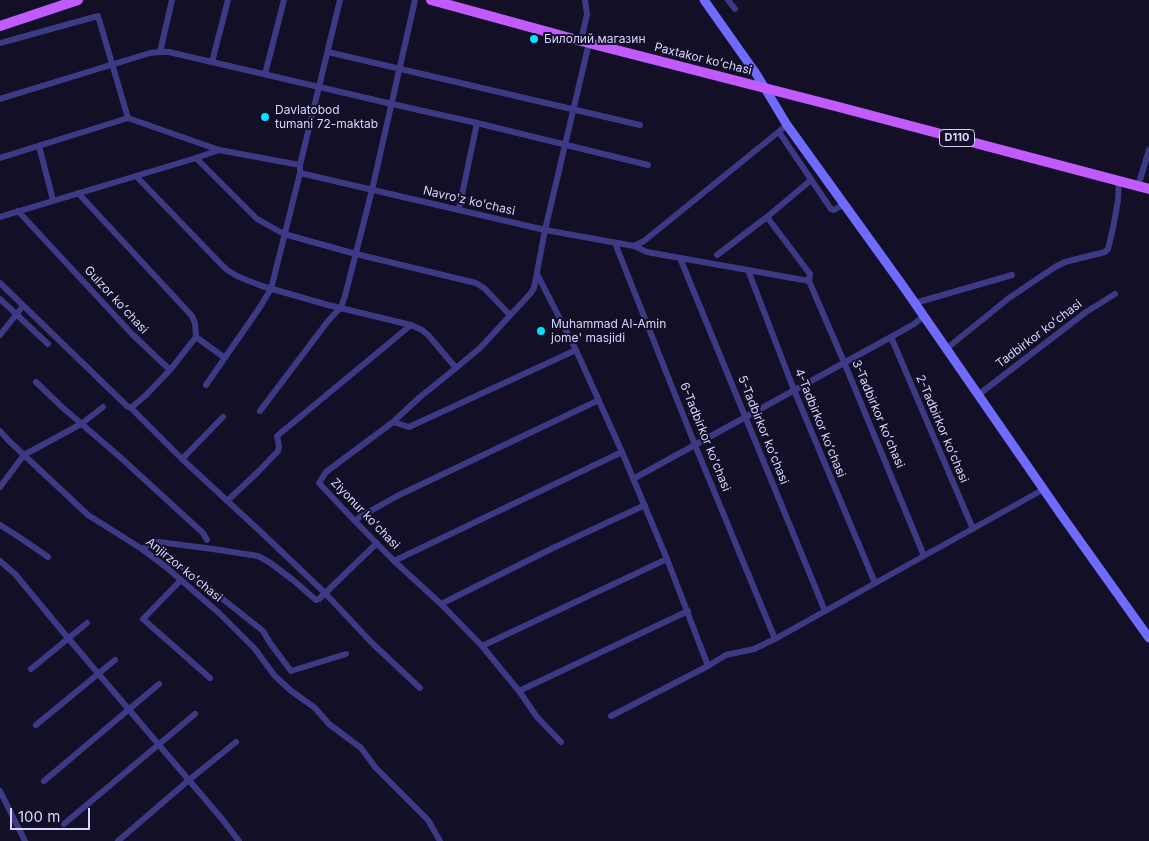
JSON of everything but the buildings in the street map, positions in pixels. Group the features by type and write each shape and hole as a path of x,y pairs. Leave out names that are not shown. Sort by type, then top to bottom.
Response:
{"main road":[{"path":"0,26 78,0"},
{"name":"Paxtakor koʻchasi","path":"431,0 452,3 585,42 765,88"},
{"path":"704,0 757,75 839,207 915,303 1149,638"},
{"name":"D110","path":"765,88 1149,189"}],"street":[{"path":"160,52 172,0"},
{"path":"212,62 228,0"},
{"path":"265,74 284,0"},
{"path":"206,385 271,289 340,0"},
{"path":"260,411 328,321 341,307 372,190 415,0"},
{"name":"Ziyonur koʻchasi","path":"561,742 537,717 519,691 482,646 441,604 394,561 319,483 326,472 393,422 420,397 480,348 534,288 545,230 574,109 585,42 587,14 585,0"},
{"path":"728,0 734,9"},
{"path":"0,43 98,16 128,118"},
{"path":"0,99 150,53 169,52 477,123 648,165"},
{"path":"328,52 640,125"},
{"path":"0,158 128,118 219,150 300,165"},
{"path":"459,209 477,123"},
{"path":"634,246 644,241 787,125"},
{"path":"779,132 831,209 839,207"},
{"path":"39,146 53,200"},
{"path":"0,217 219,150"},
{"path":"1138,186 1149,150"},
{"path":"196,158 251,214 284,234 356,254 476,283 484,288 510,315"},
{"name":"Navro'z ko'chasi","path":"300,173 545,230 614,244 634,246 647,252 809,281"},
{"path":"136,176 228,270 239,277 271,289 411,325 429,336 456,368"},
{"path":"717,256 811,180"},
{"path":"946,349 1009,298 1044,274 1065,262 1105,252 1108,249 1113,228 1119,181"},
{"path":"78,193 192,316 195,323 196,337 170,370 131,408"},
{"name":"Gulzor koʻchasi","path":"18,211 132,334 170,370"},
{"name":"3-Tadbirkor koʻchasi","path":"767,217 810,274 809,281 924,556"},
{"name":"6-Tadbirkor koʻchasi","path":"614,244 775,639"},
{"name":"5-Tadbirkor koʻchasi","path":"680,258 825,612"},
{"name":"4-Tadbirkor koʻchasi","path":"748,270 794,390 875,583"},
{"path":"537,274 576,350 622,452 688,611 708,666"},
{"path":"915,303 1012,275"},
{"path":"0,283 182,459 262,532 325,593 371,642 420,688"},
{"name":"Tadbirkor koʻchasi","path":"978,394 1086,312 1115,294"},
{"path":"0,300 48,344"},
{"path":"0,335 23,306"},
{"path":"633,479 891,337 924,316"},
{"path":"227,501 278,451 277,436 411,325"},
{"path":"196,337 225,358"},
{"name":"2-Tadbirkor koʻchasi","path":"891,337 973,529"},
{"path":"393,422 409,427 576,350"},
{"path":"36,382 203,533 207,540"},
{"path":"355,521 397,496 599,400"},
{"path":"0,487 24,455 81,424 103,407"},
{"path":"182,459 223,418"},
{"name":"Anjirzor koʻchasi","path":"0,430 9,441 88,515 142,549 166,567 240,633 255,649 274,675 290,690 315,708 329,724 361,748 375,767 428,820 440,841"},
{"path":"394,561 622,452"},
{"path":"611,716 708,666 726,654 754,649 775,639 1044,489"},
{"path":"441,604 645,505"},
{"path":"0,525 48,557"},
{"path":"156,542 165,553 263,631 292,671 346,654"},
{"path":"142,549 156,542 258,556 293,580 316,600 377,543"},
{"path":"482,646 667,559"},
{"path":"0,561 15,574 239,841"},
{"path":"181,580 143,619 210,678"},
{"path":"519,691 688,611"},
{"path":"31,669 87,623"},
{"path":"36,725 115,660"},
{"path":"44,781 159,684"},
{"path":"64,824 195,714"},
{"path":"118,841 236,742"},
{"path":"0,791 25,841"}],"place":[{"name":"Билолий магазин","path":"534,39"},
{"name":"Davlatobod tumani 72-maktab","path":"265,117"},
{"name":"Muhammad Al-Amin jome' masjidi","path":"541,331"}]}
